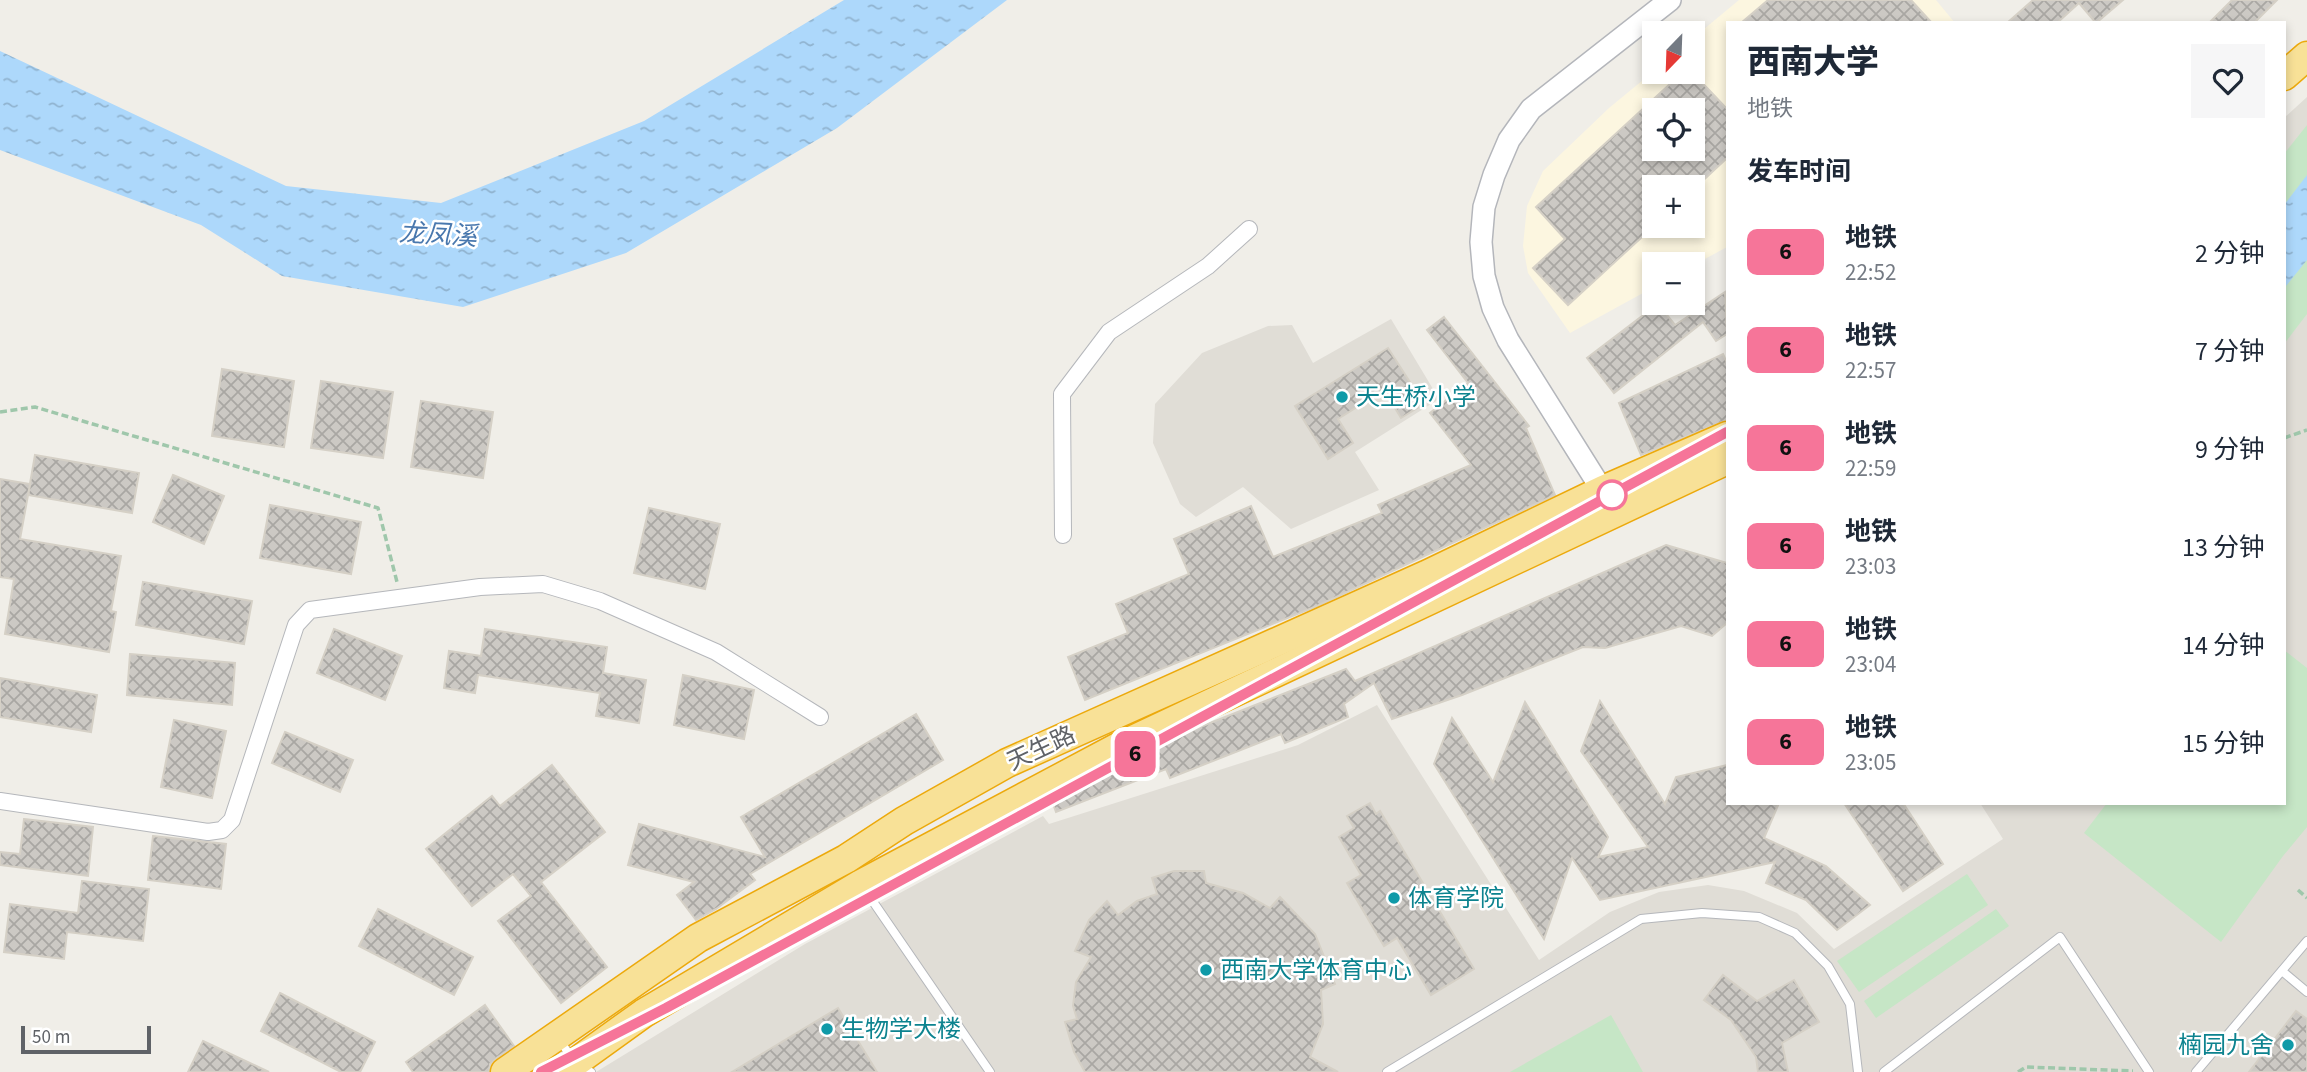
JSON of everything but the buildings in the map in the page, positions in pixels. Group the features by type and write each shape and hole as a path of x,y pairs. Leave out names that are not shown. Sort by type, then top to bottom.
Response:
{"highway":[{"path":"2286,50 2307,33"},
{"path":"2286,74 2307,56"},
{"name":"天生路","path":"505,1072 698,937 853,871 1118,747 1609,501 1726,437"},
{"name":"天生路","path":"576,1069 644,1013 853,871 904,821 1007,763 1426,575 1609,501 1726,460"}],"street":[{"path":"1609,501 1508,340 1493,308 1485,276 1481,242 1484,207 1508,141 1531,109 1670,0"},
{"path":"1063,535 1062,394 1109,331 1208,266 1249,229"},
{"path":"0,801 208,832 222,830 232,820 296,625 310,610 480,587 543,584 600,601 716,652 820,717"}],"lane":[{"path":"853,871 990,1072"},
{"path":"1387,1072 1642,919 1702,913 1759,916 1795,933 1828,966 1850,1004 1858,1072"},
{"path":"1884,1072 2060,937 2149,1072"},
{"path":"2196,1072 2307,941"},
{"path":"2282,971 2307,992"},
{"path":"557,1036 576,1069"}],"path":[{"path":"0,412 35,407 378,508 401,597"},
{"path":"2286,437 2307,430"},
{"path":"2298,890 2307,898"},
{"path":"2018,1072 2026,1067 2149,1072"}],"shaded area":[{"path":"1739,0 1936,0 1953,21 1726,21 1726,248 1705,259 1705,252 1642,252 1642,294 1570,333 1528,273 1523,246 1527,206 1543,171 1609,108 1642,81 1642,84 1705,84 1705,28"},
{"path":"2307,97 2307,1072 596,1072 805,944 1043,816 1049,824 1298,745 1377,705 1539,960 1610,912 1659,892 1708,885 1744,891 1797,913 1834,949 2003,839 1981,805 2286,805 2286,116"},
{"path":"1391,319 1439,399 1355,452 1379,490 1291,529 1243,487 1196,517 1180,504 1153,443 1155,404 1202,353 1268,326 1292,325 1313,363"}],"green space":[{"path":"2307,125 2307,314 2286,341 2286,151"},
{"path":"2286,652 2307,668 2307,827 2221,942 2084,833 2105,805 2286,805"},
{"path":"1967,874 1988,905 1859,992 1837,961"},
{"path":"1996,909 2009,926 1876,1018 1864,1001"},
{"path":"1611,1015 1643,1072 1510,1072"}],"water":[{"name":"龙凤溪","path":"844,0 1007,0 837,128 626,253 463,307 282,276 201,225 0,150 0,51 286,186 441,203 644,121"},
{"path":"2307,175 2307,260 2286,286 2286,202"}],"metro line":[{"name":"6","path":"541,1072 666,1008 1726,433"}],"place":[{"name":"天生桥小学","path":"1342,397"},
{"name":"体育学院","path":"1394,898"},
{"name":"西南大学体育中心","path":"1206,970"},
{"name":"生物学大楼","path":"827,1029"},
{"name":"楠园九舍","path":"2288,1045"}]}
